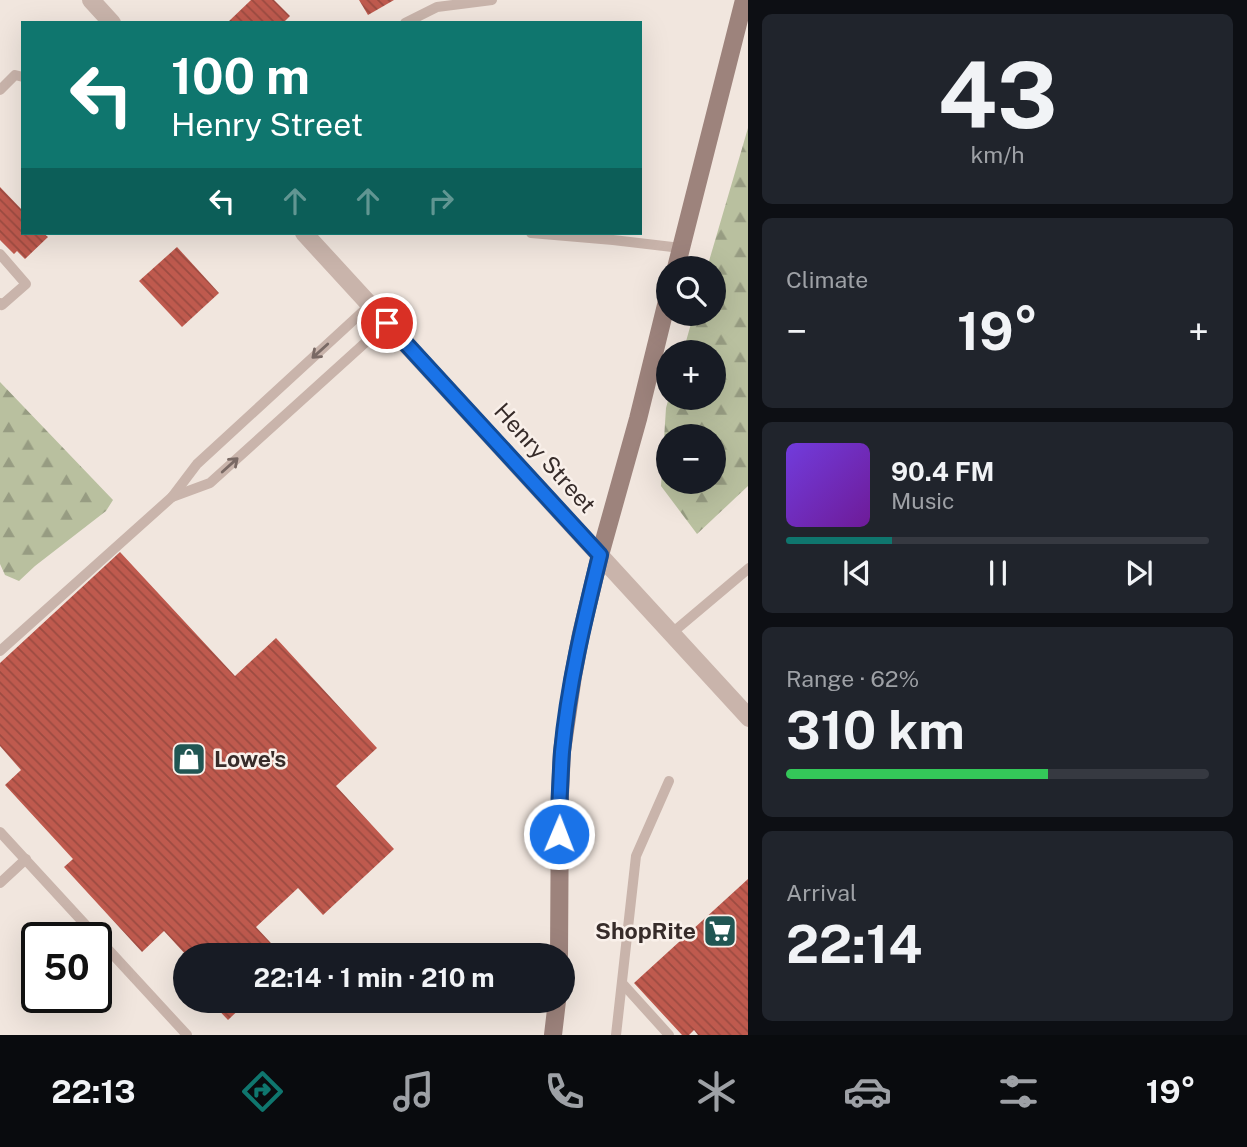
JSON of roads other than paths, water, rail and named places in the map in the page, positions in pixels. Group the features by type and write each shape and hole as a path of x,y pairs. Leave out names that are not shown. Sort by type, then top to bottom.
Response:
{"main road":[{"path":"679,256 744,0"},
{"path":"559,943 562,751 573,676 600,555 660,326"},
{"path":"553,1035 556,1013"}],"street":[{"path":"91,0 110,21"},
{"name":"Henry Street","path":"306,235 748,716"}],"lane":[{"path":"408,21 439,3 492,0"},
{"path":"0,90 15,75 21,76"},
{"path":"554,235 681,248"},
{"path":"0,254 26,284 2,305 0,303"},
{"path":"0,651 172,496 197,464 370,305"},
{"path":"172,496 210,483 387,323"},
{"path":"672,633 748,568"},
{"path":"617,1035 636,856 669,781"},
{"path":"0,832 187,1035"},
{"path":"0,883 26,859"},
{"path":"622,983 669,1035"}],"place":[{"name":"Lowe's","path":"189,759"},
{"name":"ShopRite","path":"720,931"}]}
